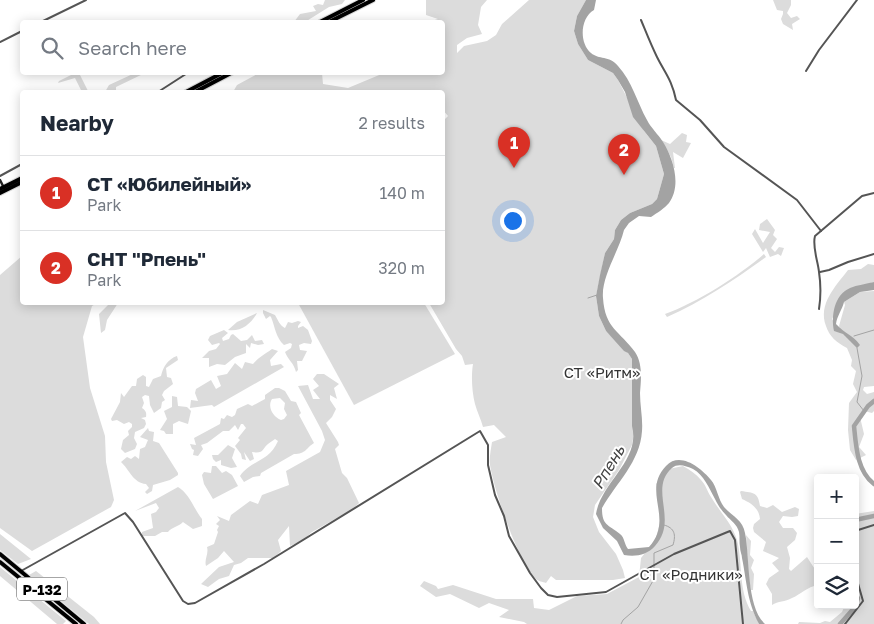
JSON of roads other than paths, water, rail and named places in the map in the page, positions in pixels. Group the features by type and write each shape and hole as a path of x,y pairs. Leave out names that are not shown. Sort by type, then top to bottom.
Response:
{"highway":[{"path":"324,20 363,0"},
{"path":"333,20 372,0"},
{"path":"190,90 218,75"},
{"path":"199,90 227,75"},
{"path":"0,193 3,189 20,179"},
{"path":"3,189 20,183"},
{"name":"Р-132","path":"0,554 84,624"},
{"name":"Р-132","path":"0,562 76,624"}],"main road":[{"path":"0,180 3,189"}],"street":[{"path":"45,20 86,0"},
{"path":"806,71 819,50 857,0"},
{"path":"641,20 667,73 674,89 676,100 700,120 724,147 797,200 821,231"},
{"path":"0,42 20,32"},
{"path":"161,90 184,75"},
{"path":"0,176 20,165"},
{"path":"819,309 821,297 814,242 816,236 862,196 874,193"},
{"path":"819,272 874,254"},
{"path":"21,571 125,513 133,522 184,600 188,604 195,603 271,560 480,431 488,445 488,465 495,495 510,536 530,573 548,595 557,597 606,592 674,554 730,531 734,540 743,624"},
{"path":"859,530 874,525"},
{"path":"859,587 863,601 859,606"},
{"path":"845,624 857,609"}],"waterway":[{"path":"588,298 597,295"},
{"path":"854,336 874,330"},
{"path":"857,348 862,376 857,402 864,411"},
{"name":"Рпень","path":"874,401 868,406 854,426 858,458 868,479 874,484"},
{"name":"Рпень","path":"859,519 874,516"},
{"path":"621,624 638,607 654,579 654,553 673,545 674,532 664,525"},
{"name":"Рпень","path":"840,624 853,609"}],"place":[{"name":"СТ «Юбилейный»","path":"514,168"},
{"name":"СНТ \"Рпень\"","path":"624,175"}],"park label":[{"name":"СТ «Ритм»","path":"602,372"},
{"name":"СТ «Родники»","path":"691,574"}]}
